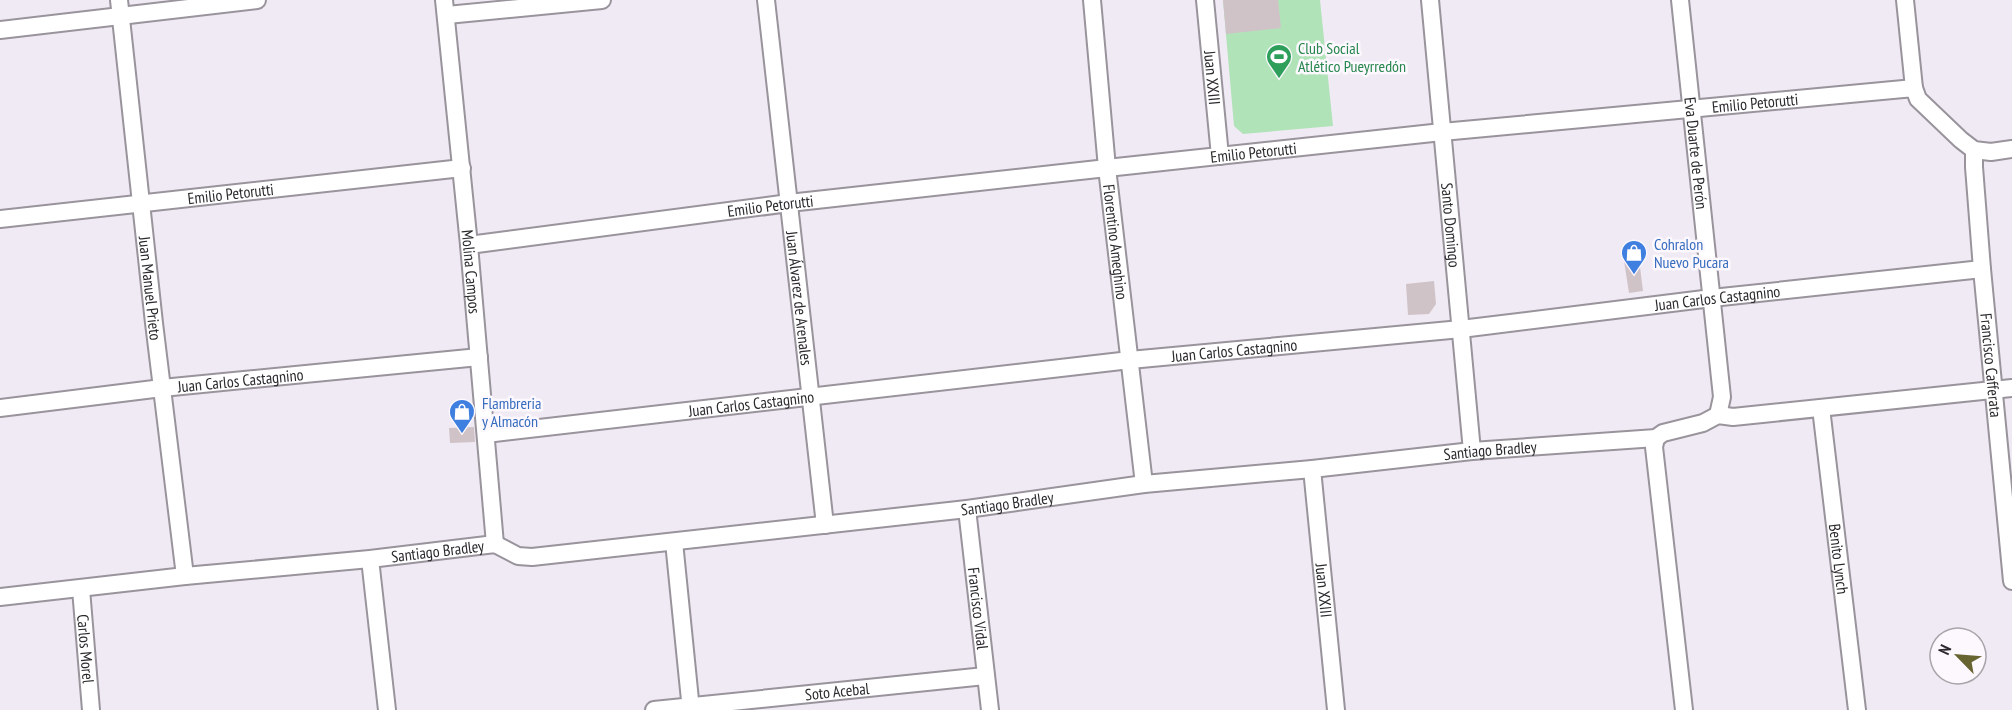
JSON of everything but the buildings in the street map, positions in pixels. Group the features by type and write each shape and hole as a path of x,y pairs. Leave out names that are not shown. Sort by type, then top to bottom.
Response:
{"street":[{"path":"0,30 120,8 257,0"},
{"path":"446,7 602,0"},
{"name":"Juan Álvarez de Arenales","path":"766,0 825,525"},
{"name":"Florentino Ameghino","path":"1092,0 1107,168 1144,484"},
{"name":"Juan XXIII","path":"1204,0 1220,156"},
{"name":"Santo Domingo","path":"1430,0 1472,451"},
{"name":"Eva Duarte de Perón","path":"1680,0 1722,398 1718,415"},
{"path":"1905,0 1914,88 1918,99 1960,140 1974,150 1991,152 2012,149"},
{"name":"Molina Campos","path":"446,7 495,544"},
{"name":"Juan Manuel Prieto","path":"120,8 185,576"},
{"name":"Emilio Petorutti","path":"469,244 789,203 1107,168 1442,132 1914,88"},
{"name":"Francisco Cafferata","path":"1974,150 1982,269 2012,581"},
{"name":"Emilio Petorutti","path":"0,219 462,168"},
{"name":"Juan Carlos Castagnino","path":"486,434 1130,360 1461,329 1712,298 1982,269"},
{"name":"Juan Carlos Castagnino","path":"0,408 162,388 479,357"},
{"name":"Santiago Bradley","path":"0,597 495,544 518,556 532,556 674,542 967,509 1144,484 1312,469 1472,451 1656,438 1663,433 1703,423 1718,415 1733,417 2012,388"},
{"name":"Benito Lynch","path":"1821,408 1857,710"},
{"path":"1656,438 1654,447 1684,710"},
{"name":"Juan XXIII","path":"1312,469 1336,710"},
{"name":"Francisco Vidal","path":"967,509 990,710"},
{"path":"674,542 691,708"},
{"path":"370,559 387,710"},
{"name":"Carlos Morel","path":"81,589 90,710"},
{"name":"Soto Acebal","path":"654,710 985,676"}],"green space":[{"name":"Club Social Atlético Pueyrredón","path":"1223,0 1320,0 1333,126 1243,134 1234,126"}],"place":[{"name":"Club Social Atlético Pueyrredón","path":"1279,80"},
{"name":"Cohralon Nuevo Pucara","path":"1634,276"},
{"name":"Flambreria y Almacón","path":"462,435"}]}
